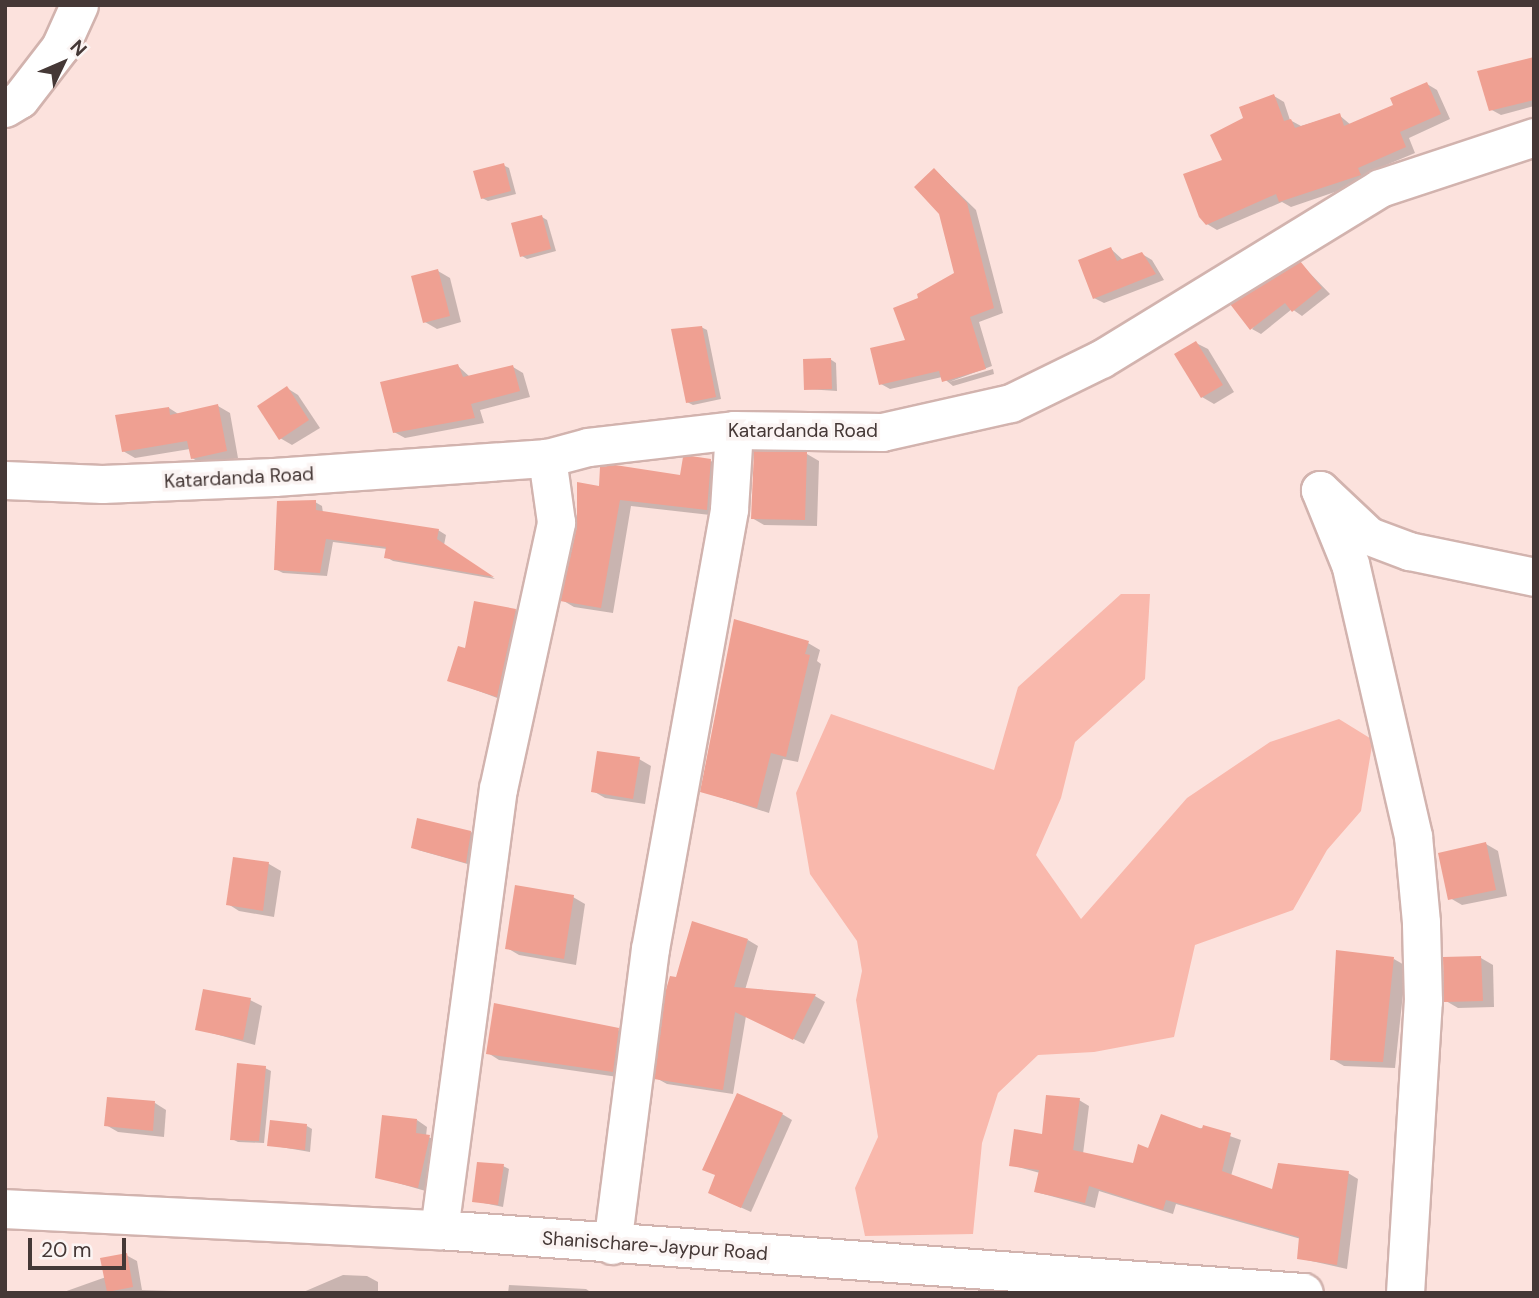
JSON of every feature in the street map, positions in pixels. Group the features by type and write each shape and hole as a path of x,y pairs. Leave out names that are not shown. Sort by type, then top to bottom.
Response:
{"street":[{"path":"5,108 20,99 60,47 79,5"},
{"name":"Katardanda Road","path":"5,480 102,484 221,479 547,458 588,447 734,430 882,432 1011,403 1101,359 1380,187 1534,137"},
{"path":"612,1245 650,949 729,509 734,430"},
{"path":"439,1230 498,789 556,522 547,458"},
{"path":"1405,1293 1423,1001 1413,836 1350,564 1320,490 1369,537 1409,551 1534,577"},
{"name":"Shanischare-Jaypur Road","path":"5,1209 439,1230 612,1245 1304,1293"}],"shaded area":[{"path":"1121,594 1150,594 1145,679 1075,742 1061,798 1036,855 1081,919 1187,798 1270,742 1339,719 1373,740 1361,811 1327,850 1293,910 1195,945 1174,1037 1094,1052 1038,1055 998,1093 982,1143 973,1234 865,1236 855,1188 878,1137 856,1000 862,971 857,941 810,874 796,793 831,714 994,770 1018,687"}],"building":[{"path":"1534,57 1534,100 1489,111 1477,71"},
{"path":"1427,82 1441,114 1400,132 1406,147 1358,168 1361,175 1279,202 1276,194 1206,225 1199,217 1183,174 1222,160 1210,135 1243,118 1239,107 1274,94 1284,121 1291,119 1295,128 1340,113 1344,126 1393,105 1390,98"},
{"path":"504,163 511,191 481,199 473,171"},
{"path":"934,168 967,203 994,308 970,317 986,369 942,382 939,371 879,385 870,348 905,340 893,308 918,298 917,294 954,273 939,214 914,187"},
{"path":"542,215 551,249 520,257 511,223"},
{"path":"1111,247 1117,261 1142,252 1156,274 1093,299 1078,260"},
{"path":"1300,261 1322,288 1292,312 1285,303 1250,330 1230,304"},
{"path":"438,269 450,316 423,323 411,276"},
{"path":"702,326 716,397 686,403 671,329"},
{"path":"1196,341 1223,385 1201,398 1174,354"},
{"path":"831,358 832,389 804,390 803,359"},
{"path":"458,364 463,377 513,365 520,391 471,404 475,418 393,433 380,382"},
{"path":"287,386 309,420 279,440 257,406"},
{"path":"218,404 227,451 191,459 187,441 122,452 115,415 169,407 170,415"},
{"path":"754,451 807,452 805,520 751,519"},
{"path":"683,457 711,459 707,510 620,500 601,608 560,601 577,526 577,482 599,486 600,467 615,465 680,475"},
{"path":"316,500 316,510 439,529 437,539 494,577 384,558 386,547 326,539 320,573 274,570 277,501"},
{"path":"474,601 516,609 497,697 447,681 458,646 465,648"},
{"path":"734,619 809,641 805,654 810,655 786,757 771,753 757,808 700,792"},
{"path":"597,751 640,757 633,799 591,792"},
{"path":"417,818 471,831 466,863 411,848"},
{"path":"1486,842 1496,890 1448,900 1438,853"},
{"path":"233,857 269,862 263,911 226,905"},
{"path":"515,885 574,895 564,959 505,949"},
{"path":"692,921 748,939 734,987 816,994 793,1040 735,1012 723,1090 654,1079 665,993 670,976 676,977"},
{"path":"1336,950 1394,957 1383,1062 1330,1060"},
{"path":"1481,956 1483,1001 1444,1002 1443,957"},
{"path":"203,989 251,998 243,1040 195,1030"},
{"path":"494,1003 619,1028 613,1072 486,1054"},
{"path":"237,1063 266,1066 259,1141 230,1140"},
{"path":"737,1093 783,1113 741,1208 708,1193 715,1175 702,1170"},
{"path":"1046,1095 1080,1098 1073,1150 1133,1163 1138,1144 1148,1148 1161,1114 1202,1129 1203,1125 1231,1133 1222,1171 1272,1189 1278,1163 1349,1171 1337,1265 1297,1259 1299,1237 1166,1200 1163,1210 1089,1186 1085,1203 1034,1192 1039,1170 1009,1166 1014,1129 1042,1134"},
{"path":"107,1097 155,1101 153,1131 104,1126"},
{"path":"382,1115 417,1119 416,1133 430,1135 418,1188 375,1178"},
{"path":"270,1120 307,1124 305,1150 267,1146"},
{"path":"477,1162 504,1164 498,1205 472,1202"},
{"path":"127,1253 133,1287 107,1292 100,1258"}]}
